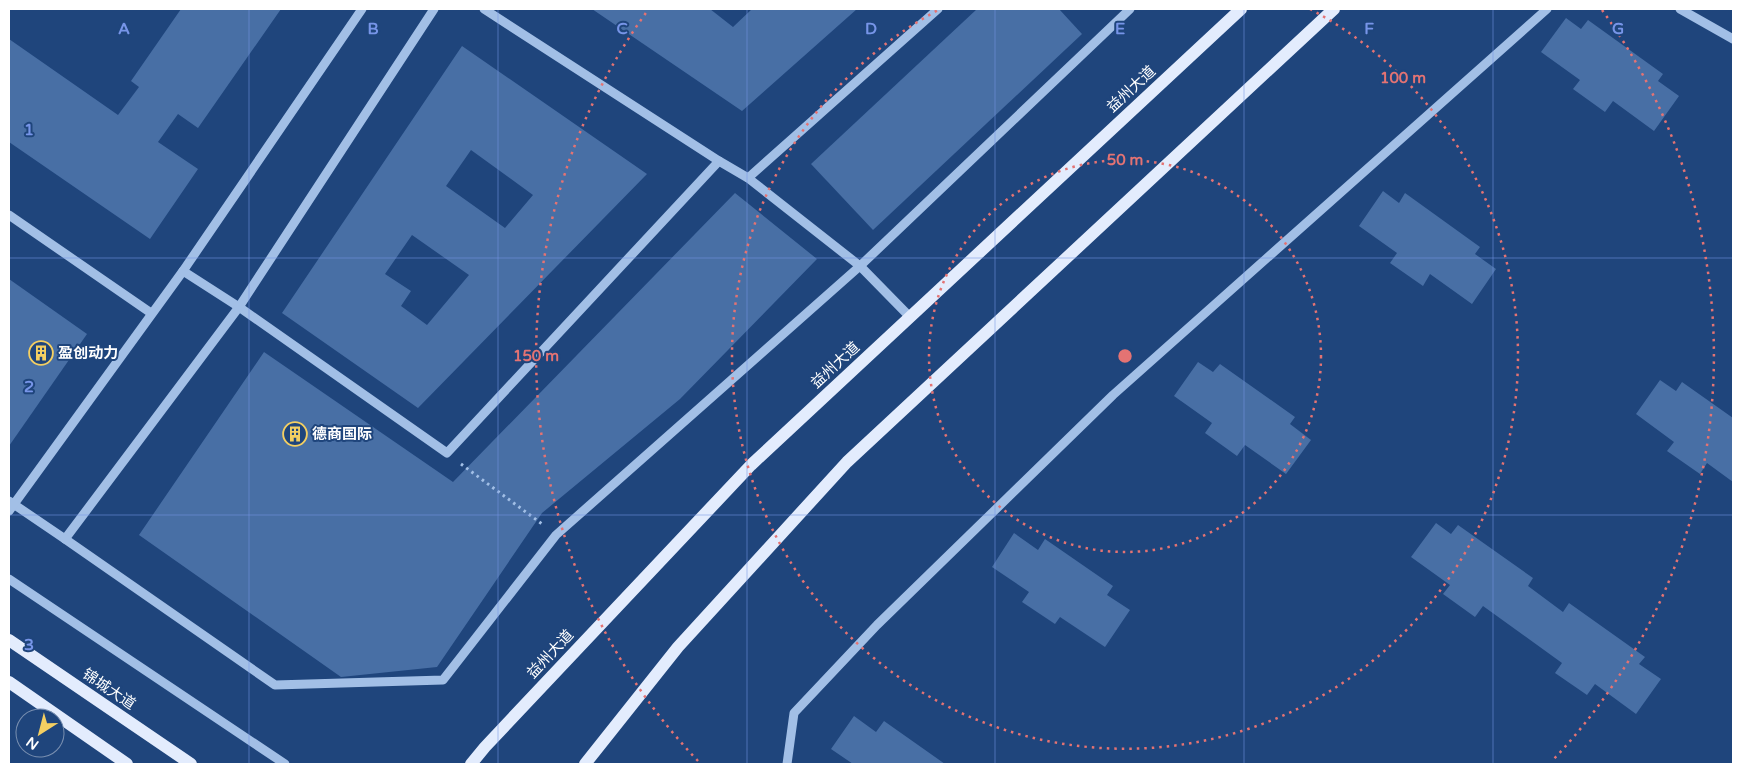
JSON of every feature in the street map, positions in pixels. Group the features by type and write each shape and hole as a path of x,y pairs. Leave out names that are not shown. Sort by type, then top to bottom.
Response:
{"main road":[{"name":"益州大道","path":"471,764 751,466 1241,9"},
{"path":"586,764 678,647 847,462 1334,9"},
{"name":"锦城大道","path":"9,640 190,764"},
{"path":"9,682 127,764"}],"street":[{"path":"362,9 183,271 10,505 65,539 275,684 443,680 556,535 860,266 1130,9"},
{"path":"65,539 239,307 434,9"},
{"path":"484,9 748,178 860,266 910,317"},
{"path":"748,178 938,9"},
{"path":"787,764 794,713 877,625 1113,396 1547,9"},
{"path":"1680,9 1733,40"},
{"path":"183,271 239,307 447,453 719,161"},
{"path":"9,215 151,314"},
{"path":"9,579 285,764"}],"path":[{"path":"447,453 556,535"}],"building":[{"path":"181,9 281,9 198,128 178,114 158,142 198,169 150,239 9,142 9,39 118,115 139,87 131,81"},
{"path":"592,9 710,9 733,27 752,9 857,9 742,111"},
{"path":"977,9 1059,9 1082,34 873,230 811,164"},
{"path":"1566,18 1581,29 1588,20 1663,74 1658,81 1679,96 1654,131 1613,101 1605,112 1573,89 1580,80 1541,52"},
{"path":"462,46 647,174 418,408 282,313","holes":["471,150 533,195 505,228 446,186","412,235 469,275 427,325 401,306 411,291 385,274"]},
{"path":"1383,191 1399,203 1405,193 1480,247 1475,254 1496,269 1472,304 1430,274 1423,286 1390,263 1397,253 1359,226"},
{"name":"德商国际","path":"735,193 817,259 680,399 542,513 437,667 341,677 139,535 264,352 453,482"},
{"name":"盈创动力","path":"9,279 87,334 9,446"},
{"path":"1198,362 1213,372 1220,364 1295,417 1290,424 1311,440 1286,474 1245,445 1237,456 1205,433 1212,423 1174,396"},
{"path":"1660,380 1676,391 1682,382 1733,418 1733,482 1707,463 1700,474 1667,451 1674,442 1636,414"},
{"path":"1436,523 1451,534 1458,525 1533,578 1528,586 1563,612 1569,603 1645,657 1639,664 1661,679 1636,714 1595,684 1587,695 1555,673 1562,663 1483,606 1475,617 1443,594 1450,585 1411,557"},
{"path":"1014,533 1038,550 1045,539 1113,586 1107,595 1130,610 1105,647 1060,617 1055,624 1022,602 1029,592 992,567"},
{"path":"854,716 876,732 884,721 945,764 853,764 831,749"}],"place":[{"name":"盈创动力","path":"41,353"},
{"name":"德商国际","path":"295,434"}]}
